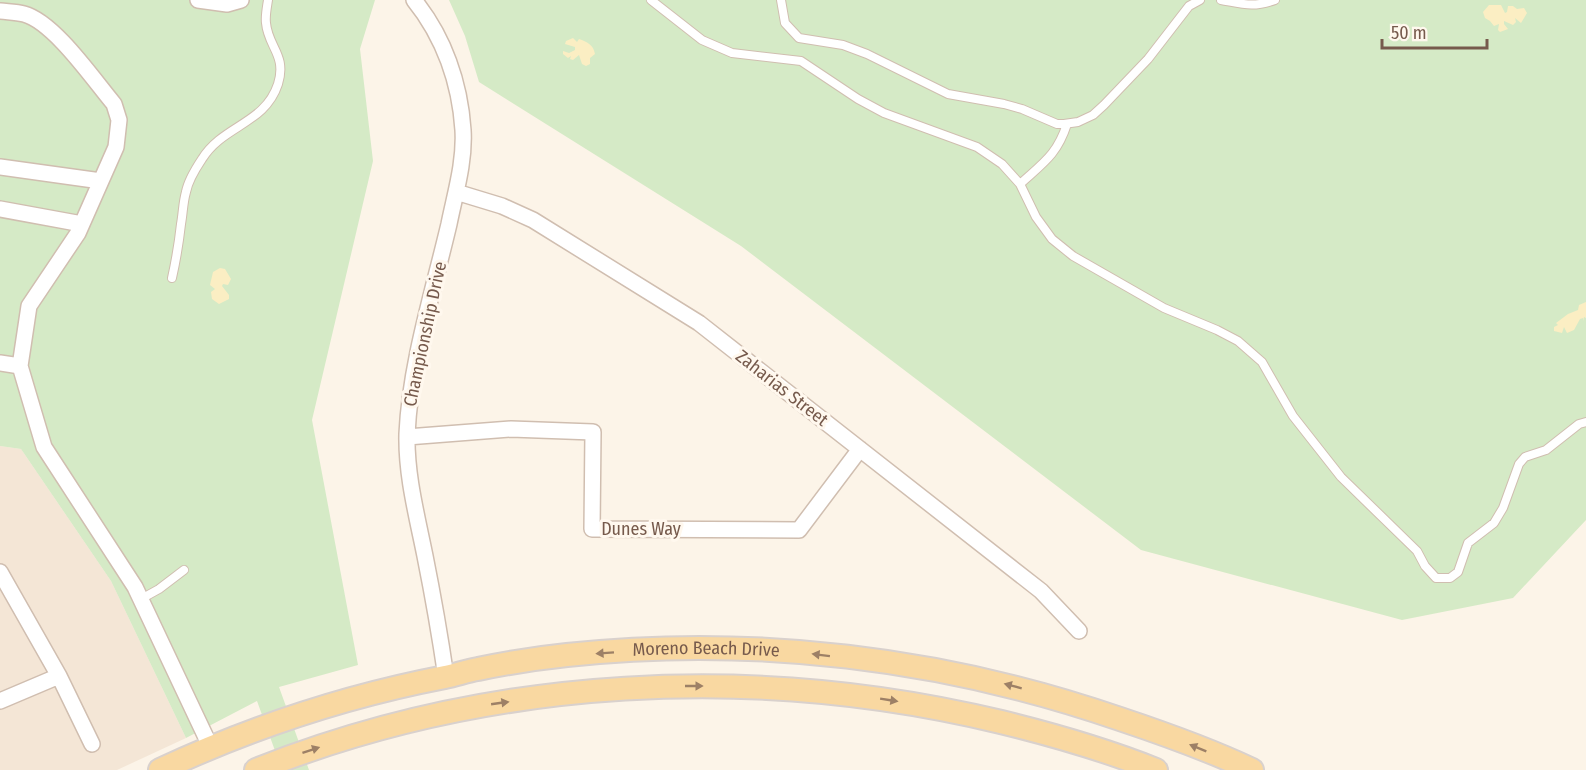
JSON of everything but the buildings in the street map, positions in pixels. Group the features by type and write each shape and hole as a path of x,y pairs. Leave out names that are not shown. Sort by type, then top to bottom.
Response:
{"main road":[{"name":"Moreno Beach Drive","path":"160,770 263,727 345,700 420,681 567,655 664,648 803,652 981,678 1069,701 1163,733 1252,770"},
{"path":"446,677 451,712"},
{"name":"Moreno Beach Drive","path":"256,770 350,737 451,712 576,692 666,686 730,686 854,694 944,708 1059,736 1156,770"}],"street":[{"path":"198,0 226,4 241,0"},
{"name":"Championship Drive","path":"414,0 443,46 459,98 463,132 462,158 456,192 413,379 407,437 411,490 446,677"},
{"path":"0,11 23,14 56,35 114,104 119,120 120,129 116,147 78,233 29,306 20,366 44,447 123,566 141,599 211,748"},
{"path":"0,167 101,181"},
{"name":"Zaharias Street","path":"456,192 502,206 533,220 699,323 1041,591 1079,631"},
{"path":"0,209 82,224"},
{"path":"0,363 20,366"},
{"name":"Dunes Way","path":"407,437 511,429 593,432 592,529 799,530 860,449"},
{"path":"0,572 59,676 92,744"},
{"path":"0,701 59,676"}],"lane":[{"path":"172,278 186,191 202,158 220,138 261,113 272,100 278,86 282,72 278,53 270,39 266,23 268,0"},
{"path":"651,0 702,40 732,54 801,61 858,99 884,113 977,147 1002,164 1020,184 1036,217 1052,239 1073,256 1164,308 1238,341 1262,362 1293,416 1341,477 1417,551 1425,566 1436,579 1450,578 1458,572 1468,543 1494,523 1503,508 1519,464 1525,457 1546,450 1579,424 1586,422"},
{"path":"781,0 785,23 799,38 843,45 867,54 948,94 1004,104 1057,124 1067,124 1093,115 1148,59 1189,6 1200,0"},
{"path":"1221,0 1257,6 1275,0"},
{"path":"1020,184 1052,156 1061,142 1067,124"},
{"path":"141,599 159,590 184,570"}],"shaded area":[{"path":"0,446 21,449 111,581 186,738 117,770 0,770"}],"green space":[{"path":"0,0 375,0 360,49 373,161 312,420 358,665 279,687 309,770 282,770 257,701 186,738 111,581 21,449 0,446"},
{"path":"449,0 1586,0 1586,520 1513,598 1402,620 1141,550 741,246 479,82 465,36"}],"sand":[{"path":"1489,5 1501,5 1505,13 1508,6 1513,6 1517,9 1524,8 1527,13 1521,23 1515,18 1516,22 1513,25 1504,21 1508,29 1500,32 1499,24 1494,26 1485,18 1483,12"},
{"path":"573,38 577,42 579,39 587,42 593,48 595,54 590,58 590,64 586,66 582,64 579,55 573,60 570,59 571,56 568,58 563,54 563,51 569,53 575,50 575,47 565,44"},
{"path":"220,268 225,269 231,279 228,285 223,284 222,286 229,295 229,299 219,304 212,299 211,292 215,289 210,285 213,272"},
{"path":"1586,302 1586,318 1584,317 1583,321 1583,318 1580,319 1574,330 1567,333 1564,327 1562,333 1554,331 1554,327 1558,325 1556,323 1578,310 1579,305"}]}
